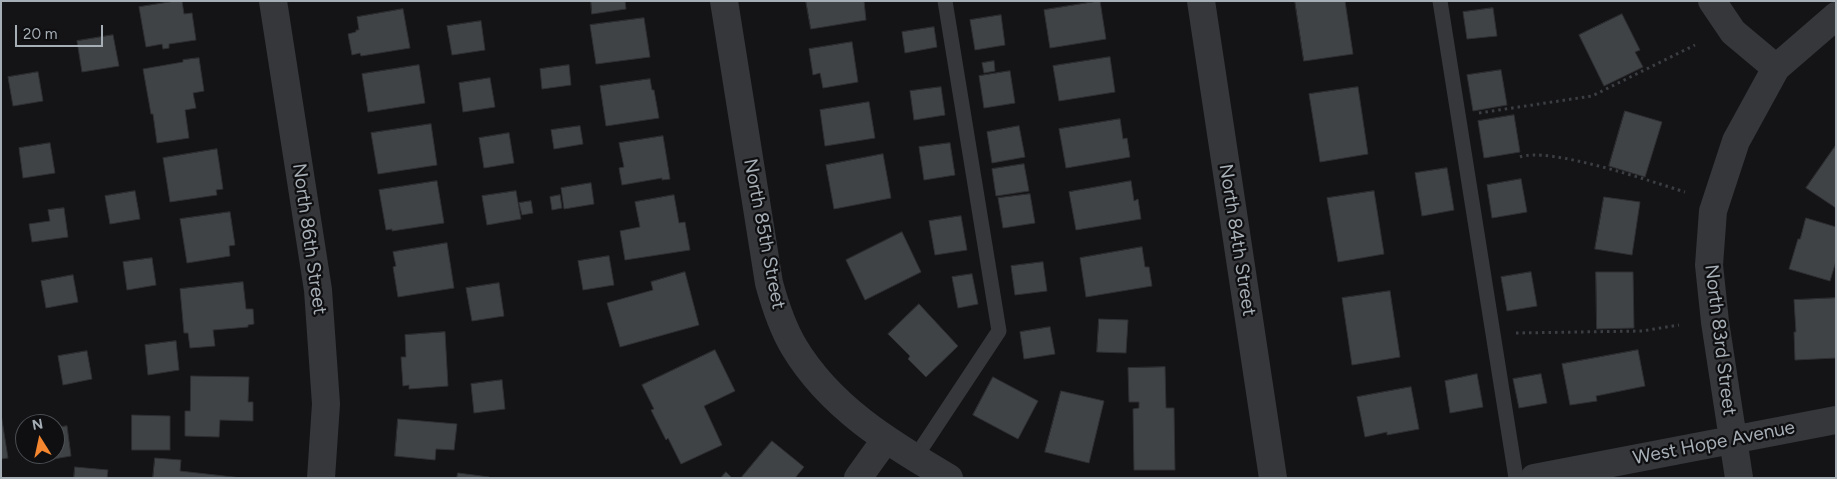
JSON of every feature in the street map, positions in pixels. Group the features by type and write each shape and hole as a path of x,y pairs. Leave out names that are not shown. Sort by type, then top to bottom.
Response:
{"street":[{"name":"North 86th Street","path":"273,1 318,290 326,404 321,478"},
{"name":"North 85th Street","path":"724,1 769,283 778,314 793,346 813,375 856,418 886,439"},
{"name":"North 84th Street","path":"1200,1 1273,478"},
{"path":"1712,1 1733,32 1776,68 1836,16"},
{"name":"North 83rd Street","path":"1739,478 1715,322 1709,265 1713,211 1736,141 1776,68"},
{"name":"West Hope Avenue","path":"1534,478 1733,438 1836,420"},
{"path":"858,478 886,439 949,478"}],"lane":[{"path":"914,458 999,331 945,1"},
{"path":"1440,1 1516,478"}],"path":[{"path":"1459,116 1592,96 1695,45"},
{"path":"1520,157 1526,154 1551,156 1613,170 1685,192"},
{"path":"1493,333 1642,331 1679,325"}],"building":[{"path":"182,1 184,14 192,13 196,40 169,44 169,48 163,49 162,44 146,47 139,7"},
{"path":"591,1 625,1 626,9 592,14"},
{"path":"806,1 864,1 866,20 811,29"},
{"path":"1100,1 1106,39 1050,48 1044,10"},
{"path":"1295,1 1345,1 1353,54 1304,61"},
{"path":"1493,8 1497,36 1467,39 1463,12"},
{"path":"403,9 410,48 361,56 360,53 352,55 348,34 359,30 357,17"},
{"path":"1622,14 1640,50 1635,52 1643,67 1604,86 1579,35"},
{"path":"1001,15 1005,45 975,50 970,20"},
{"path":"644,18 650,57 596,64 590,25"},
{"path":"481,21 485,50 452,55 447,26"},
{"path":"934,27 937,47 905,53 902,32"},
{"path":"113,35 119,66 82,72 77,41"},
{"path":"852,42 858,82 823,88 820,73 813,75 809,49"},
{"path":"1110,57 1115,92 1059,101 1053,66"},
{"path":"199,58 204,91 193,93 196,108 185,110 189,138 157,143 143,69"},
{"path":"994,61 995,71 984,73 982,63"},
{"path":"419,65 425,103 368,112 362,74"},
{"path":"569,65 571,85 542,89 540,69"},
{"path":"1501,70 1507,105 1473,111 1467,75"},
{"path":"1010,71 1015,103 984,108 979,76"},
{"path":"38,72 43,101 13,106 8,77"},
{"path":"490,78 495,107 463,112 459,83"},
{"path":"650,79 659,118 606,126 600,86"},
{"path":"941,87 945,115 914,120 910,91"},
{"path":"1358,87 1368,154 1320,162 1309,94"},
{"path":"869,102 875,138 825,146 820,110"},
{"path":"1625,111 1662,122 1645,177 1609,166"},
{"path":"1514,115 1520,152 1484,158 1478,121"},
{"path":"1120,119 1123,139 1127,138 1130,157 1066,168 1059,129"},
{"path":"431,124 437,165 378,174 371,133"},
{"path":"580,126 583,144 554,149 551,130"},
{"path":"1019,126 1025,157 992,163 987,132"},
{"path":"509,133 514,163 484,168 479,138"},
{"path":"663,136 670,179 662,180 662,178 622,185 619,168 624,167 619,143"},
{"path":"50,143 55,173 23,178 19,148"},
{"path":"950,143 955,175 924,180 919,147"},
{"path":"1836,145 1836,208 1806,188"},
{"path":"217,149 223,189 216,190 217,195 170,202 163,158"},
{"path":"883,154 891,198 834,209 826,165"},
{"path":"1024,164 1029,191 996,196 992,169"},
{"path":"1447,168 1454,210 1422,216 1415,173"},
{"path":"1521,179 1527,212 1492,218 1487,185"},
{"path":"437,181 444,223 392,231 392,229 386,230 379,190"},
{"path":"1131,181 1134,201 1138,199 1141,219 1076,230 1069,192"},
{"path":"591,183 594,204 564,209 561,188"},
{"path":"135,191 140,219 110,224 105,196"},
{"path":"516,191 521,219 487,225 482,196"},
{"path":"1374,191 1384,254 1338,262 1327,198"},
{"path":"1030,194 1035,223 1003,228 998,198"},
{"path":"560,195 562,208 552,210 550,197"},
{"path":"674,195 679,223 685,222 690,250 625,260 620,231 640,227 635,202"},
{"path":"1604,197 1640,202 1632,255 1595,249"},
{"path":"531,201 533,213 522,215 519,203"},
{"path":"64,208 68,237 32,242 29,224 50,221 48,210"},
{"path":"230,212 235,245 229,246 230,256 187,263 180,219"},
{"path":"961,216 967,250 935,255 929,221"},
{"path":"1806,218 1836,227 1836,261 1830,281 1789,269"},
{"path":"902,232 921,272 865,300 846,260"},
{"path":"447,243 454,288 398,297 393,267 396,266 393,252"},
{"path":"1142,247 1145,267 1149,267 1152,286 1086,297 1080,258"},
{"path":"609,256 614,285 583,290 578,261"},
{"path":"152,258 156,285 127,290 123,262"},
{"path":"1043,262 1047,291 1015,295 1011,266"},
{"path":"685,272 699,325 620,347 607,303 653,290 651,282"},
{"path":"1531,272 1537,306 1507,311 1501,277"},
{"path":"1596,272 1633,272 1634,328 1597,329"},
{"path":"972,274 978,304 958,308 952,277"},
{"path":"73,275 78,302 46,308 41,281"},
{"path":"243,282 246,309 253,309 254,324 248,325 248,327 213,330 215,346 190,348 188,333 184,333 180,289"},
{"path":"499,283 504,316 472,321 466,288"},
{"path":"1390,291 1400,357 1352,365 1342,298"},
{"path":"1836,298 1836,358 1795,360 1794,300"},
{"path":"919,304 958,346 926,377 908,359 910,356 888,334"},
{"path":"1099,319 1128,320 1126,353 1097,352"},
{"path":"1050,327 1055,354 1024,359 1020,332"},
{"path":"445,332 448,386 409,389 409,385 403,386 401,357 406,357 405,335"},
{"path":"176,341 179,370 148,375 145,345"},
{"path":"715,350 735,391 704,406 722,445 681,464 651,410 654,409 642,385"},
{"path":"1638,350 1645,386 1596,396 1597,401 1570,405 1562,364"},
{"path":"87,351 92,379 63,385 58,356"},
{"path":"1165,367 1166,408 1174,408 1175,470 1134,470 1133,409 1139,408 1139,402 1129,402 1128,368"},
{"path":"1477,374 1483,407 1450,413 1445,381"},
{"path":"1541,374 1547,403 1519,408 1513,379"},
{"path":"191,376 249,377 248,402 253,402 253,421 220,420 219,437 185,436 185,411 190,411"},
{"path":"993,377 1038,401 1018,439 973,415"},
{"path":"502,380 505,409 474,413 471,384"},
{"path":"1411,387 1419,429 1387,435 1387,432 1365,437 1357,397"},
{"path":"1061,391 1104,401 1089,463 1045,452"},
{"path":"1,414 8,458 1,459"},
{"path":"132,415 170,416 170,450 132,450"},
{"path":"398,419 457,424 454,450 436,449 435,460 395,456"},
{"path":"65,426 67,426 71,456 65,457"},
{"path":"772,441 804,467 795,478 741,478"},
{"path":"155,458 181,460 180,471 242,478 153,478"},
{"path":"75,467 108,470 107,478 74,478"},
{"path":"726,472 732,478 721,478"},
{"path":"458,473 489,477 489,478 457,478"}]}
